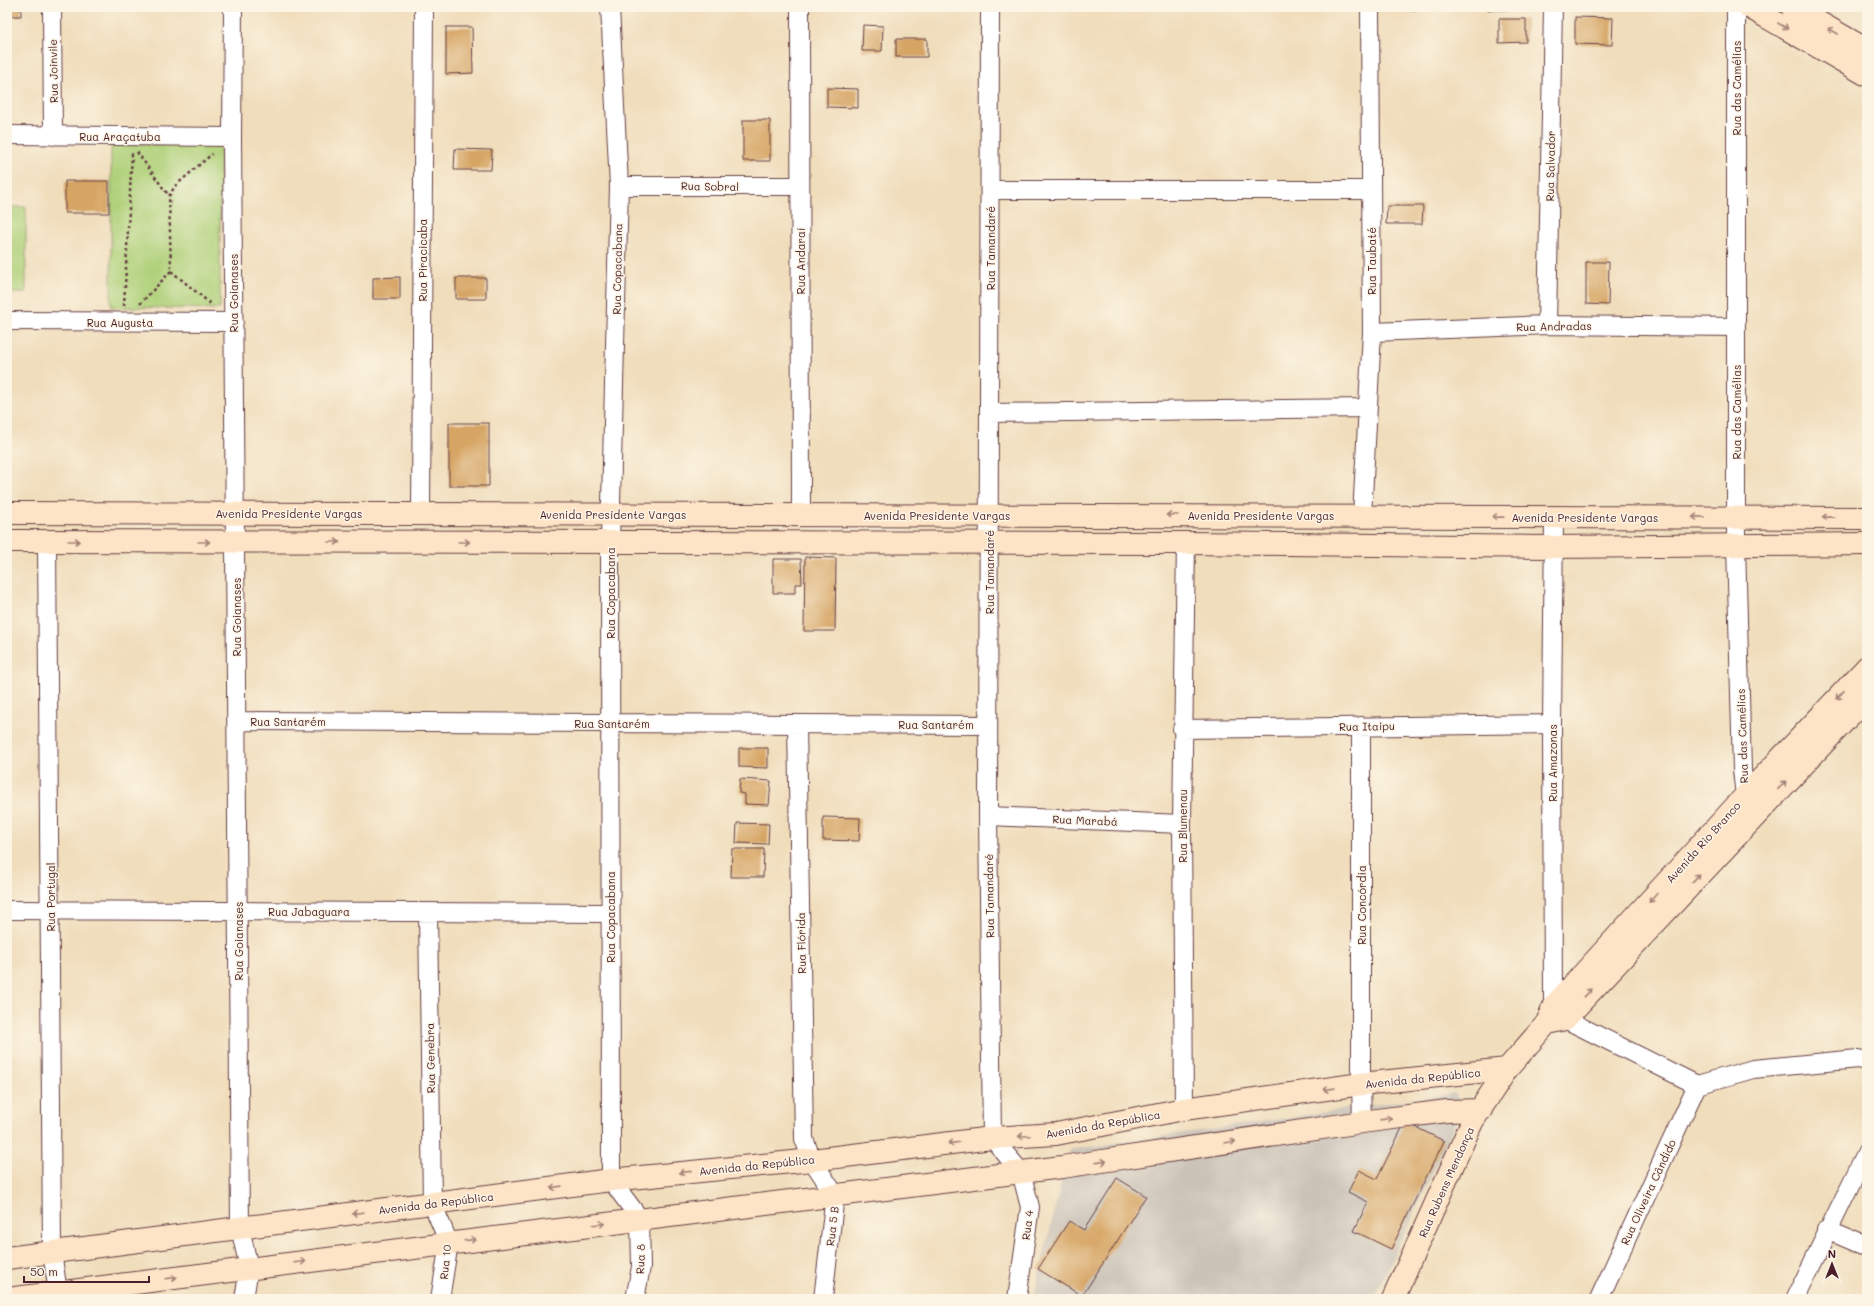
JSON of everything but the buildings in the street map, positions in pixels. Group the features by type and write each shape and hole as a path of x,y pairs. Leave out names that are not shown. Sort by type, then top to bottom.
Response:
{"street":[{"name":"Rua Joinvile","path":"52,7 53,136"},
{"name":"Rua Goianases","path":"233,7 232,137 236,513 240,1228 249,1268"},
{"name":"Rua Piracicaba","path":"421,514 424,7"},
{"name":"Rua Copacabana","path":"610,7 619,186 610,514 611,1180"},
{"name":"Rua Andaraí","path":"800,7 801,514"},
{"name":"Rua Tamandaré","path":"990,7 988,816 992,1138"},
{"name":"Rua Taubaté","path":"1362,516 1372,332 1370,7"},
{"name":"Rua Salvador","path":"1547,325 1554,7"},
{"name":"Rua das Camélias","path":"1736,7 1736,544 1742,770 1750,805"},
{"path":"1749,7 1867,75"},
{"path":"1792,7 1867,50"},
{"name":"Rua Araçatuba","path":"7,136 232,137"},
{"name":"Rua Sobral","path":"619,186 800,186"},
{"path":"990,190 1371,190"},
{"name":"Rua Augusta","path":"7,321 234,322"},
{"name":"Rua Andradas","path":"1372,332 1547,325 1736,327"},
{"path":"989,413 1368,408"},
{"name":"Avenida Presidente Vargas","path":"7,513 801,514 1554,518 1737,516 1867,518"},
{"name":"Rua Amazonas","path":"1554,518 1552,724 1555,1016"},
{"path":"7,541 1186,543 1553,547 1736,544 1867,544"},
{"name":"Rua Portugal","path":"47,541 52,1252 58,1296"},
{"name":"Rua Blumenau","path":"1184,1109 1182,729 1186,543"},
{"name":"Avenida Rio Branco","path":"1507,1069 1750,805 1867,667"},
{"name":"Avenida Rio Branco","path":"1750,805 1867,697"},
{"name":"Rua Santarém","path":"237,721 988,725"},
{"name":"Rua Flórida","path":"797,724 804,1139 812,1160"},
{"name":"Rua Itaipu","path":"1182,729 1552,724"},
{"name":"Rua Concórdia","path":"1361,726 1362,1122"},
{"name":"Rua Marabá","path":"988,816 1182,824"},
{"name":"Rua Jabaguara","path":"7,910 610,913"},
{"name":"Rua Genebra","path":"428,912 432,1204"},
{"path":"1555,1016 1697,1085 1753,1069 1858,1059 1867,1061"},
{"name":"Avenida da República","path":"7,1258 611,1180 812,1160 992,1138 1056,1134 1184,1109 1361,1084 1507,1069"},
{"name":"Rua Rubens Mendonça","path":"1393,1299 1472,1122 1507,1069"},
{"name":"Rua Oliveira Cândido","path":"1599,1299 1697,1085"},
{"path":"7,1299 58,1296 249,1268 1070,1166 1362,1122 1447,1111 1481,1110"},
{"name":"Rua 4","path":"992,1138 1021,1172 1030,1207 1017,1299"},
{"path":"1795,1299 1867,1151"},
{"name":"Rua 5 B","path":"812,1160 835,1195 823,1299"},
{"path":"611,1180 640,1219"},
{"name":"Rua 10","path":"432,1204 449,1243 440,1299"},
{"name":"Rua 8","path":"635,1299 641,1267 640,1219"},
{"path":"1828,1230 1867,1247"},
{"path":"244,1299 249,1268"}],"path":[{"path":"133,136 137,155 169,196"},
{"path":"123,322 133,136"},
{"path":"123,322 171,271 169,196 175,186 232,137"},
{"path":"171,271 234,322"}],"shaded area":[{"path":"1455,1093 1463,1107 1374,1299 1033,1299 1069,1150"}],"green space":[{"path":"111,144 220,145 220,309 111,307"},
{"path":"7,207 26,207 26,293 7,293"}]}
